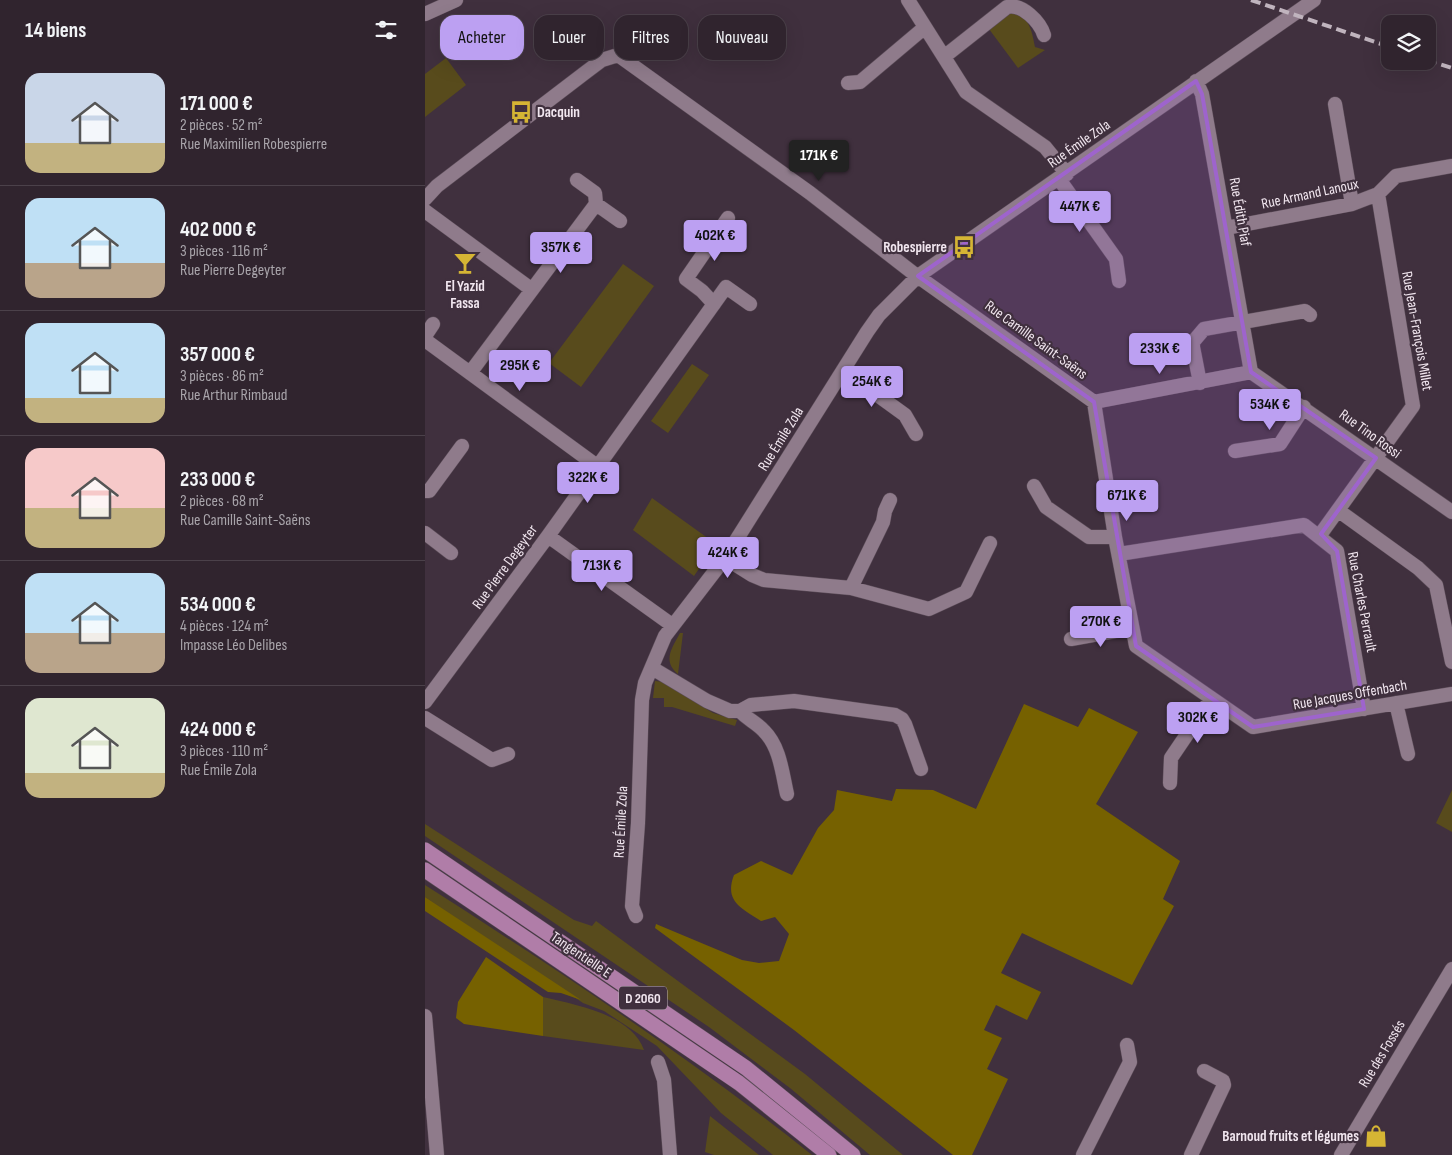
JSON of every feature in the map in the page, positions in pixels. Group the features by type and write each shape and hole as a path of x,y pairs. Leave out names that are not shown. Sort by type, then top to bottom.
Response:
{"main road":[{"name":"Tangentielle E","path":"425,850 746,1068 853,1155"},
{"name":"Tangentielle E","path":"425,870 739,1083 829,1155"}],"street":[{"path":"425,14 455,0"},
{"path":"908,0 966,92 1045,147 1116,259 1119,281"},
{"name":"Rue Émile Zola","path":"636,916 632,906 638,823 642,700 645,683 672,625 704,588 725,558 879,315 918,276 1314,0"},
{"path":"945,56 1007,6 1018,6 1041,26 1044,35"},
{"path":"848,83 860,82 924,28"},
{"name":"Rue Camille Saint-Saëns","path":"425,199 437,186 602,60 618,55 810,193 918,276 1094,402"},
{"name":"Rue Édith Piaf","path":"1196,81 1202,94 1251,372"},
{"path":"1335,104 1353,204"},
{"name":"Rue Armand Lanoux","path":"1226,228 1353,204 1378,194 1396,176 1452,166"},
{"path":"469,373 596,204 595,193 577,180"},
{"name":"Rue Jean-François Millet","path":"1320,535 1413,406 1378,194"},
{"path":"596,204 620,221"},
{"path":"425,212 531,289"},
{"path":"714,304 702,291 685,279 728,218"},
{"name":"Rue Pierre Degeyter","path":"425,702 548,536 726,287 750,304"},
{"path":"1200,383 1193,342 1205,329 1305,310 1310,315"},
{"path":"425,336 433,324"},
{"path":"425,340 597,466"},
{"path":"843,370 905,415 916,434"},
{"path":"1170,783 1171,758 1211,699 1136,646 1115,537 1094,402 1251,372"},
{"name":"Rue Tino Rossi","path":"1251,372 1304,407 1452,512"},
{"path":"1235,451 1280,444 1304,407"},
{"path":"425,491 429,490 462,446"},
{"path":"1034,486 1046,507 1089,538 1115,537"},
{"path":"851,588 883,522 890,500"},
{"path":"1339,511 1418,568 1436,585 1452,662"},
{"name":"Rue Charles Perrault","path":"1119,554 1298,524 1304,525 1320,535 1337,550 1364,709"},
{"path":"425,533 451,553"},
{"path":"548,536 672,625"},
{"path":"725,558 752,576 764,580 851,588 929,609 966,592 990,543"},
{"path":"1071,639 1132,628"},
{"path":"652,668 720,708 740,711 749,720 758,724 773,741 787,794"},
{"name":"Rue Jacques Offenbach","path":"1211,699 1253,727 1452,694"},
{"path":"740,711 751,705 794,701 895,716 903,719 921,769"},
{"path":"1397,703 1408,754"},
{"path":"425,718 492,760 508,754"},
{"name":"Rue des Fossés","path":"1341,1155 1452,969"},
{"path":"425,1016 437,1155"},
{"path":"1083,1155 1130,1062 1127,1045"},
{"path":"658,1062 664,1080 670,1155"},
{"path":"1191,1155 1224,1085 1223,1081 1204,1071"}],"highlighted area":[{"path":"1196,81 1202,94 1251,372 1376,458 1321,534 1337,551 1364,709 1253,727 1136,646 1094,402 918,276"}],"shaded area":[{"path":"1007,14 1019,15 1027,22 1035,47 1045,50 1018,68 989,29"},
{"path":"443,60 447,60 466,85 425,117 425,74"},
{"path":"623,264 654,286 581,387 549,363"},
{"path":"692,364 709,375 668,433 651,421"},
{"path":"652,498 716,544 694,576 633,530"},
{"path":"680,633 683,633 678,674 670,664 669,659"},
{"path":"655,681 663,682 713,713 737,720 735,726 672,707 664,707 664,698 653,698"},
{"path":"1024,704 1078,727 1089,708 1138,732 1096,804 1180,861 1163,899 1174,906 1132,985 1022,933 1001,973 1041,992 1027,1020 996,1005 984,1030 1002,1038 987,1069 1008,1079 972,1155 953,1155 794,1030 655,928 656,924 742,960 759,963 779,961 789,934 775,917 761,921 736,903 731,891 734,875 761,861 792,875 818,828 834,810 837,790 892,801 896,789 933,790 976,809"},
{"path":"1452,790 1452,832 1436,823"},
{"path":"425,824 574,920 592,926 596,921 805,1074 903,1155 870,1155 790,1088 709,1027 425,836"},
{"path":"425,885 524,949 671,1049 812,1155 773,1155 721,1113 657,1046 604,1011 583,1003 425,897"},
{"path":"425,897 581,1000 561,993 548,992 425,911"},
{"path":"486,957 543,997 543,1036 464,1024 456,1018 458,1002"},
{"path":"543,997 586,1008 615,1020 637,1038 644,1050 543,1036"},
{"path":"710,1116 759,1155 714,1155 705,1152"}],"railway":[{"path":"1251,0 1381,44"},
{"path":"1436,63 1452,68"}],"place":[{"name":"Dacquin","path":"521,112"},
{"name":"Robespierre","path":"964,247"},
{"name":"El Yazid Fassa","path":"465,263"},
{"name":"Barnoud fruits et légumes","path":"1376,1136"}]}
